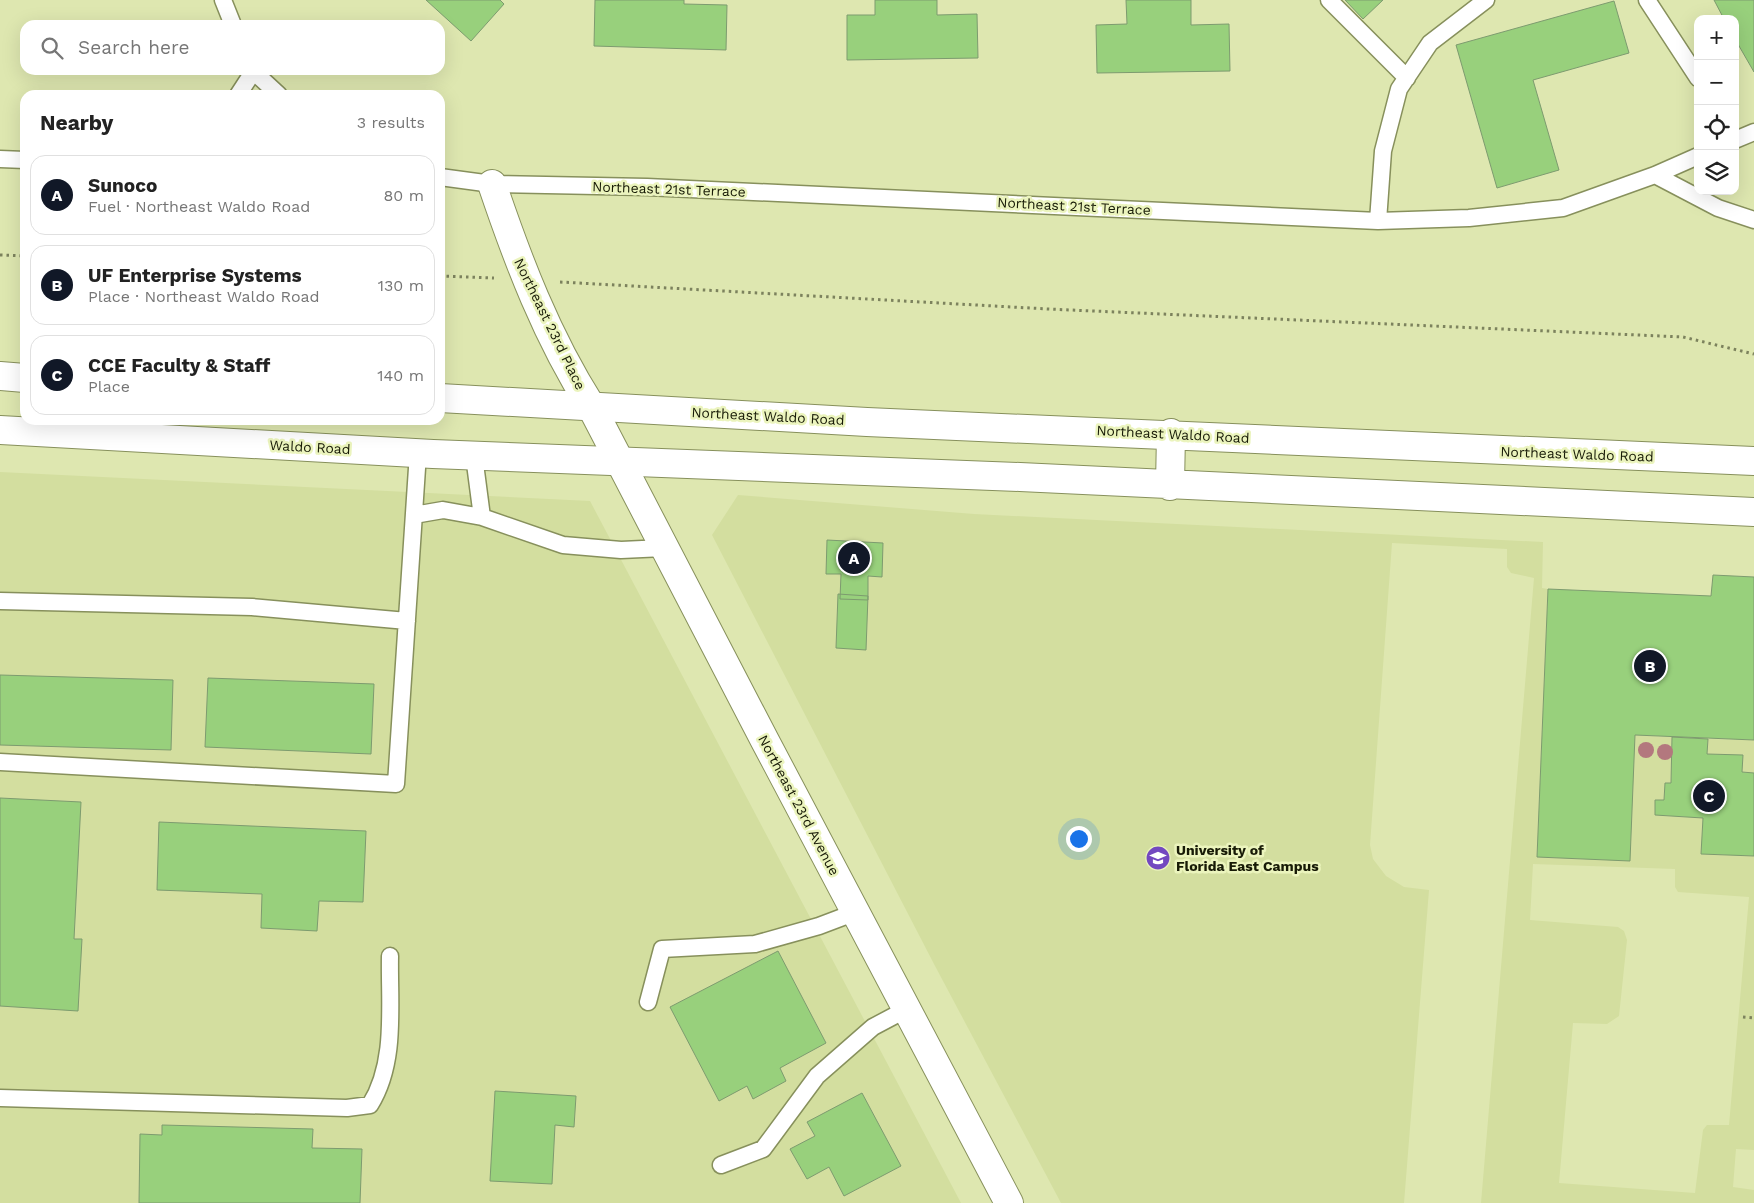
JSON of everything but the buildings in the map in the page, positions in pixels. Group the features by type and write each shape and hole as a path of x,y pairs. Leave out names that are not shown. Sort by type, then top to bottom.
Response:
{"main road":[{"name":"Northeast 23rd Place","path":"492,184 526,280 575,380 591,406"},
{"path":"0,376 20,378"},
{"path":"445,398 591,406"},
{"name":"Northeast Waldo Road","path":"591,406 867,422 1754,461"},
{"name":"Northeast 23rd Avenue","path":"591,406 1009,1203"},
{"name":"Waldo Road","path":"0,430 474,456 620,462"},
{"path":"1170,486 1171,434"},
{"path":"620,462 1020,478 1754,512"}],"lane":[{"path":"223,0 231,20"},
{"path":"1329,0 1407,78"},
{"path":"1378,221 1383,151 1399,89 1430,43 1486,0"},
{"path":"1647,0 1694,72"},
{"path":"241,90 250,75"},
{"path":"258,75 274,90"},
{"path":"1739,137 1754,132"},
{"name":"Northeast 21st Terrace","path":"445,178 492,184 647,187 1378,221 1469,218 1563,208 1655,175 1694,158"},
{"path":"0,159 20,160"},
{"path":"1655,175 1718,208 1754,220"},
{"path":"0,762 396,784 418,453"},
{"path":"474,456 482,517"},
{"path":"414,515 444,510 482,517 563,545 621,550 664,548"},
{"path":"0,601 252,607 406,621"},
{"path":"648,1002 662,949 755,944 819,926 856,912"},
{"path":"0,1098 347,1108 370,1105 379,1090 386,1064 389,1039 390,956"},
{"path":"721,1165 763,1149 817,1076 873,1027 907,1009"}],"path":[{"path":"0,255 20,256"},
{"path":"445,276 1058,310 1683,337 1754,354"},
{"path":"1743,1018 1754,1018"}],"shaded area":[{"path":"0,472 590,501 961,1203 0,1203"},
{"name":"University of Florida East Campus","path":"738,495 974,514 1543,542 1542,588 1548,589 1537,857 1635,735 1672,737 1671,783 1665,783 1664,800 1655,800 1655,815 1703,818 1702,854 1754,856 1754,1150 1736,1149 1733,1187 1754,1190 1754,1203 1481,1203 1534,578 1511,573 1507,567 1507,549 1392,543 1370,845 1373,859 1386,876 1404,887 1429,890 1404,1203 1061,1203 934,964 712,535","holes":["1533,864 1675,869 1675,887 1678,892 1749,897 1729,1125 1707,1125 1703,1130 1695,1193 1559,1183 1573,1023 1607,1024 1619,1016 1627,940 1624,931 1618,927 1530,920"]},
{"path":"1708,739 1754,740 1754,773 1742,772 1743,755 1707,754"}],"place":[{"name":"Sunoco","path":"854,558"},
{"name":"UF Enterprise Systems","path":"1650,666"},
{"name":"CCE Faculty & Staff","path":"1709,796"},
{"name":"University of Florida East Campus","path":"1158,858"}]}
